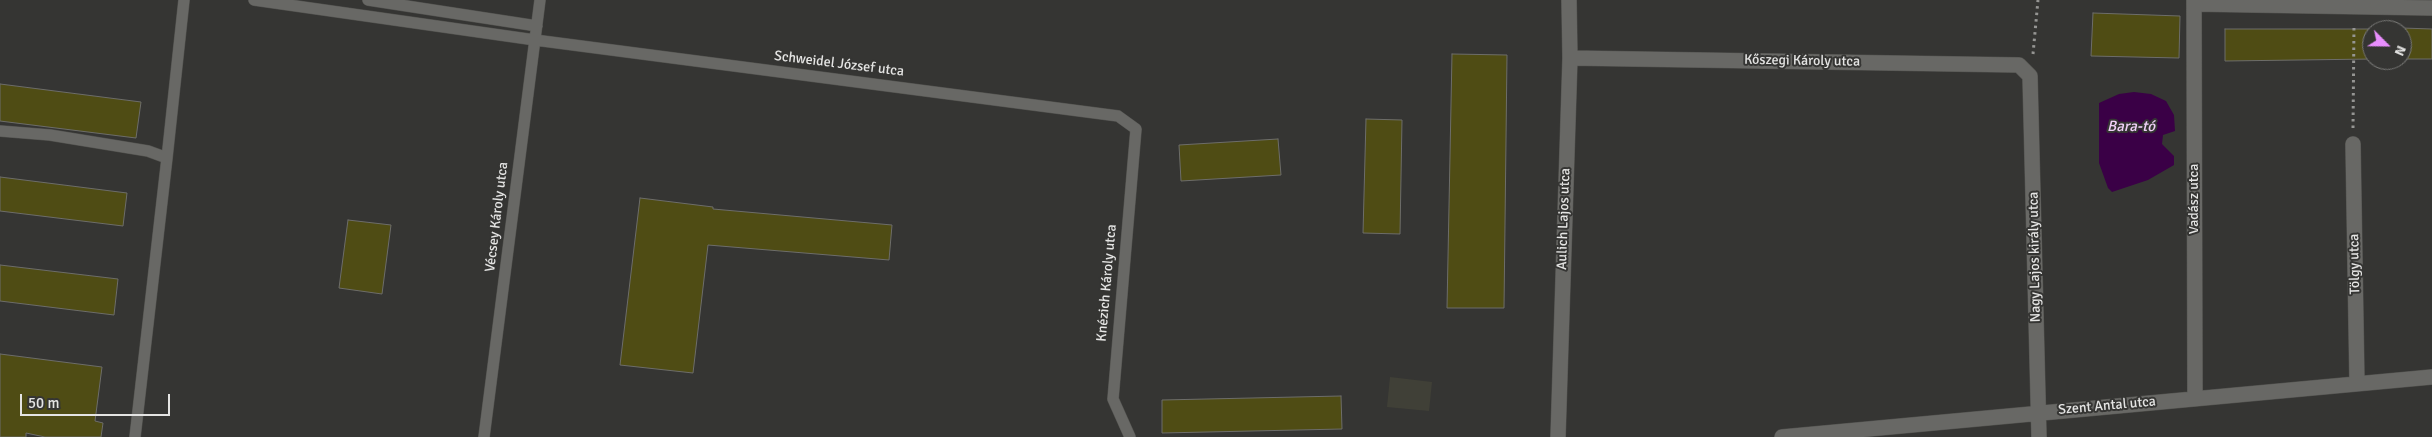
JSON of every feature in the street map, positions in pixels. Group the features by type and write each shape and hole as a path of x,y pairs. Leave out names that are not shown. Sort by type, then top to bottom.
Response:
{"street":[{"name":"Aulich Lajos utca","path":"1558,437 1570,58 1570,0"},
{"path":"2194,2 2432,8"},
{"name":"Vadász utca","path":"2194,2 2194,399"},
{"name":"Kőszegi Károly utca","path":"1570,58 2019,65 2030,76"},
{"name":"Nagy Lajos király utca","path":"2030,76 2039,437"},
{"name":"Tölgy utca","path":"2353,144 2357,384"},
{"name":"Szent Antal utca","path":"1782,437 2039,412 2432,378"}],"lane":[{"path":"135,437 184,0"},
{"name":"Schweidel József utca","path":"254,0 535,40 1118,116 1136,129"},
{"path":"368,0 536,26"},
{"name":"Vécsey Károly utca","path":"484,437 540,0"},
{"name":"Knézich Károly utca","path":"1130,437 1113,399 1136,129"},
{"path":"0,131 50,135 148,152 167,158"}],"path":[{"path":"2030,76 2038,0"},
{"path":"2353,144 2355,7"}],"shaded area":[{"path":"1390,377 1432,382 1429,411 1387,407"}],"water":[{"name":"Bara-tó","path":"2134,92 2151,94 2166,101 2174,115 2175,131 2163,135 2162,144 2174,156 2174,165 2148,180 2112,192 2108,188 2099,163 2099,103 2119,94"}],"building":[{"path":"2093,13 2180,16 2179,58 2091,56"},
{"path":"2412,28 2432,29 2432,59 2412,59"},
{"path":"2225,29 2362,29 2362,59 2225,61"},
{"path":"1452,54 1507,55 1504,308 1447,308"},
{"path":"0,84 141,102 136,138 0,121"},
{"path":"1366,119 1402,120 1400,234 1363,233"},
{"path":"1278,139 1281,175 1181,181 1179,145"},
{"path":"0,177 127,193 123,226 0,211"},
{"path":"640,198 713,207 713,209 892,225 889,260 708,245 693,373 620,365"},
{"path":"348,220 391,225 382,294 339,288"},
{"path":"0,265 118,279 114,315 0,301"},
{"path":"0,354 102,367 95,421 103,423 101,437 45,437 26,433 26,437 0,437"},
{"path":"1341,396 1342,429 1162,433 1162,400"}]}
